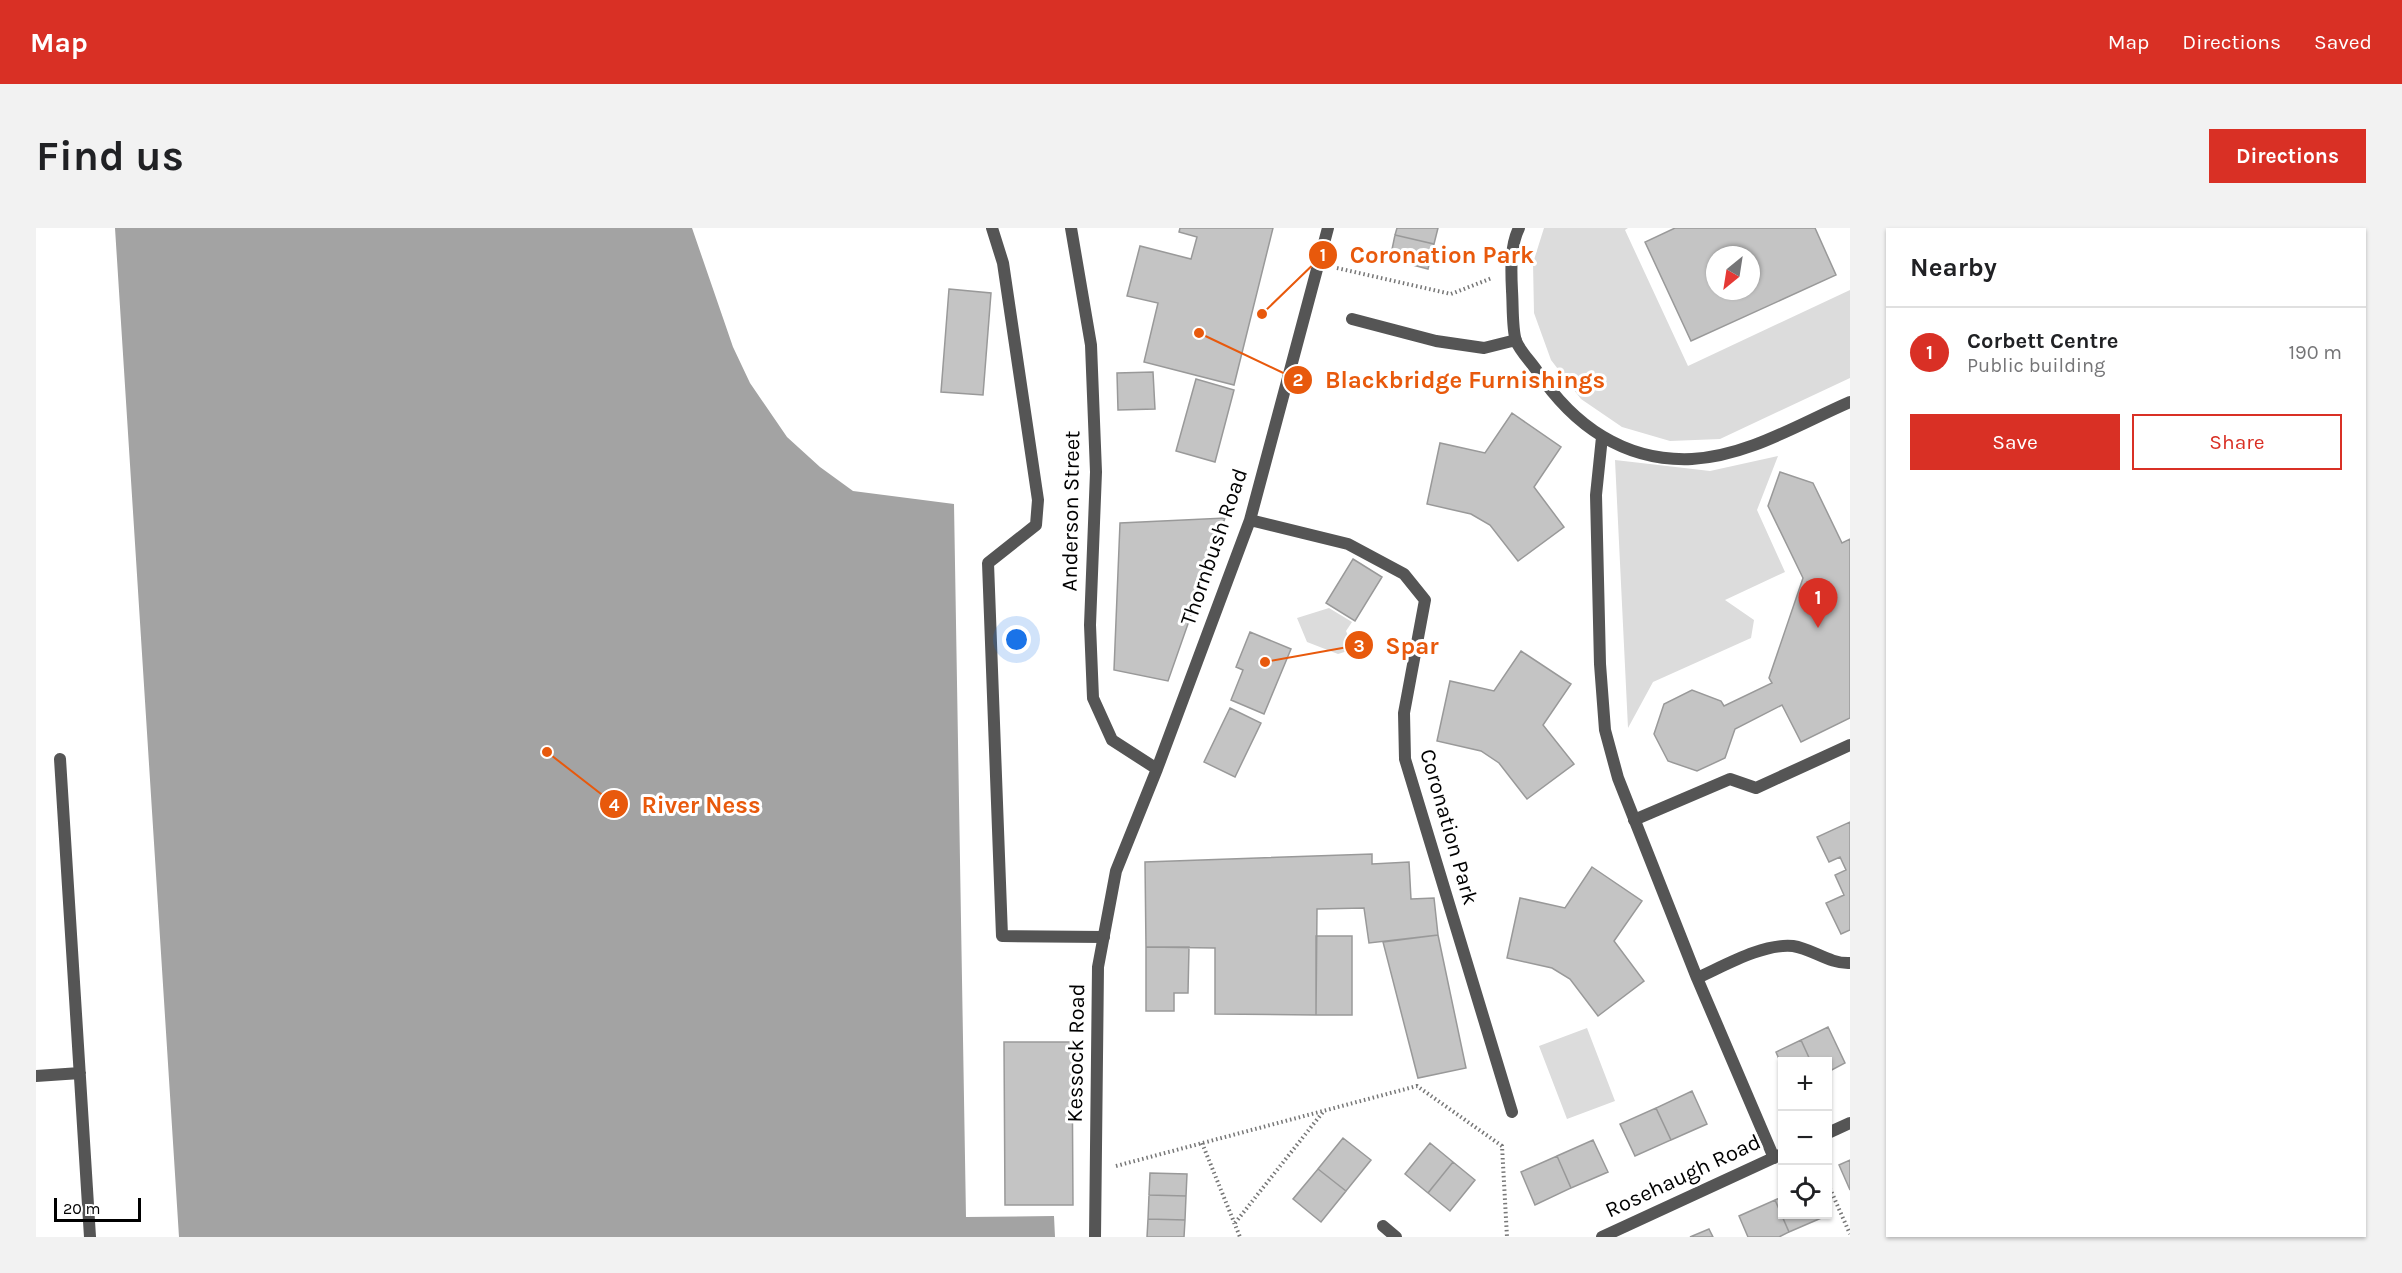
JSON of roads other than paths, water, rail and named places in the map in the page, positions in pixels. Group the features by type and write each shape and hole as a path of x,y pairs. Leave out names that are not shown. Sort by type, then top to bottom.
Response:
{"street":[{"path":"992,228 1003,263 1038,500 1036,525 988,563 1002,936 1104,937"},
{"name":"Anderson Street","path":"1071,228 1091,345 1096,472 1090,625 1093,698 1112,740 1156,769"},
{"name":"Thornbush Road","path":"1116,871 1250,520 1328,228"},
{"path":"1519,228 1510,271 1516,340 1552,393 1578,420 1602,437 1632,450 1660,456 1690,459 1716,457 1747,448 1850,402"},
{"path":"1352,319 1436,341 1484,348 1516,340"},
{"path":"1602,437 1596,495 1600,663 1605,730 1618,778 1697,978 1778,1156"},
{"name":"Coronation Park","path":"1250,520 1348,544 1404,574 1425,600 1404,713 1405,759 1512,1112"},
{"path":"1634,820 1730,779 1756,788 1850,745"},
{"path":"60,759 90,1237"},
{"name":"Kessock Road","path":"1095,1237 1098,967 1116,871"},
{"path":"1697,978 1773,946 1795,947 1838,963 1850,963"},
{"path":"36,1076 80,1072"},
{"path":"1832,1131 1850,1123"},
{"name":"Rosehaugh Road","path":"1602,1237 1778,1156"},
{"path":"1383,1226 1396,1237"}],"place":[{"name":"Coronation Park","path":"1262,314"},
{"name":"Blackbridge Furnishings","path":"1199,333"},
{"name":"Corbett Centre","path":"1818,628"},
{"name":"Spar","path":"1265,662"},
{"name":"River Ness","path":"547,752"}]}
